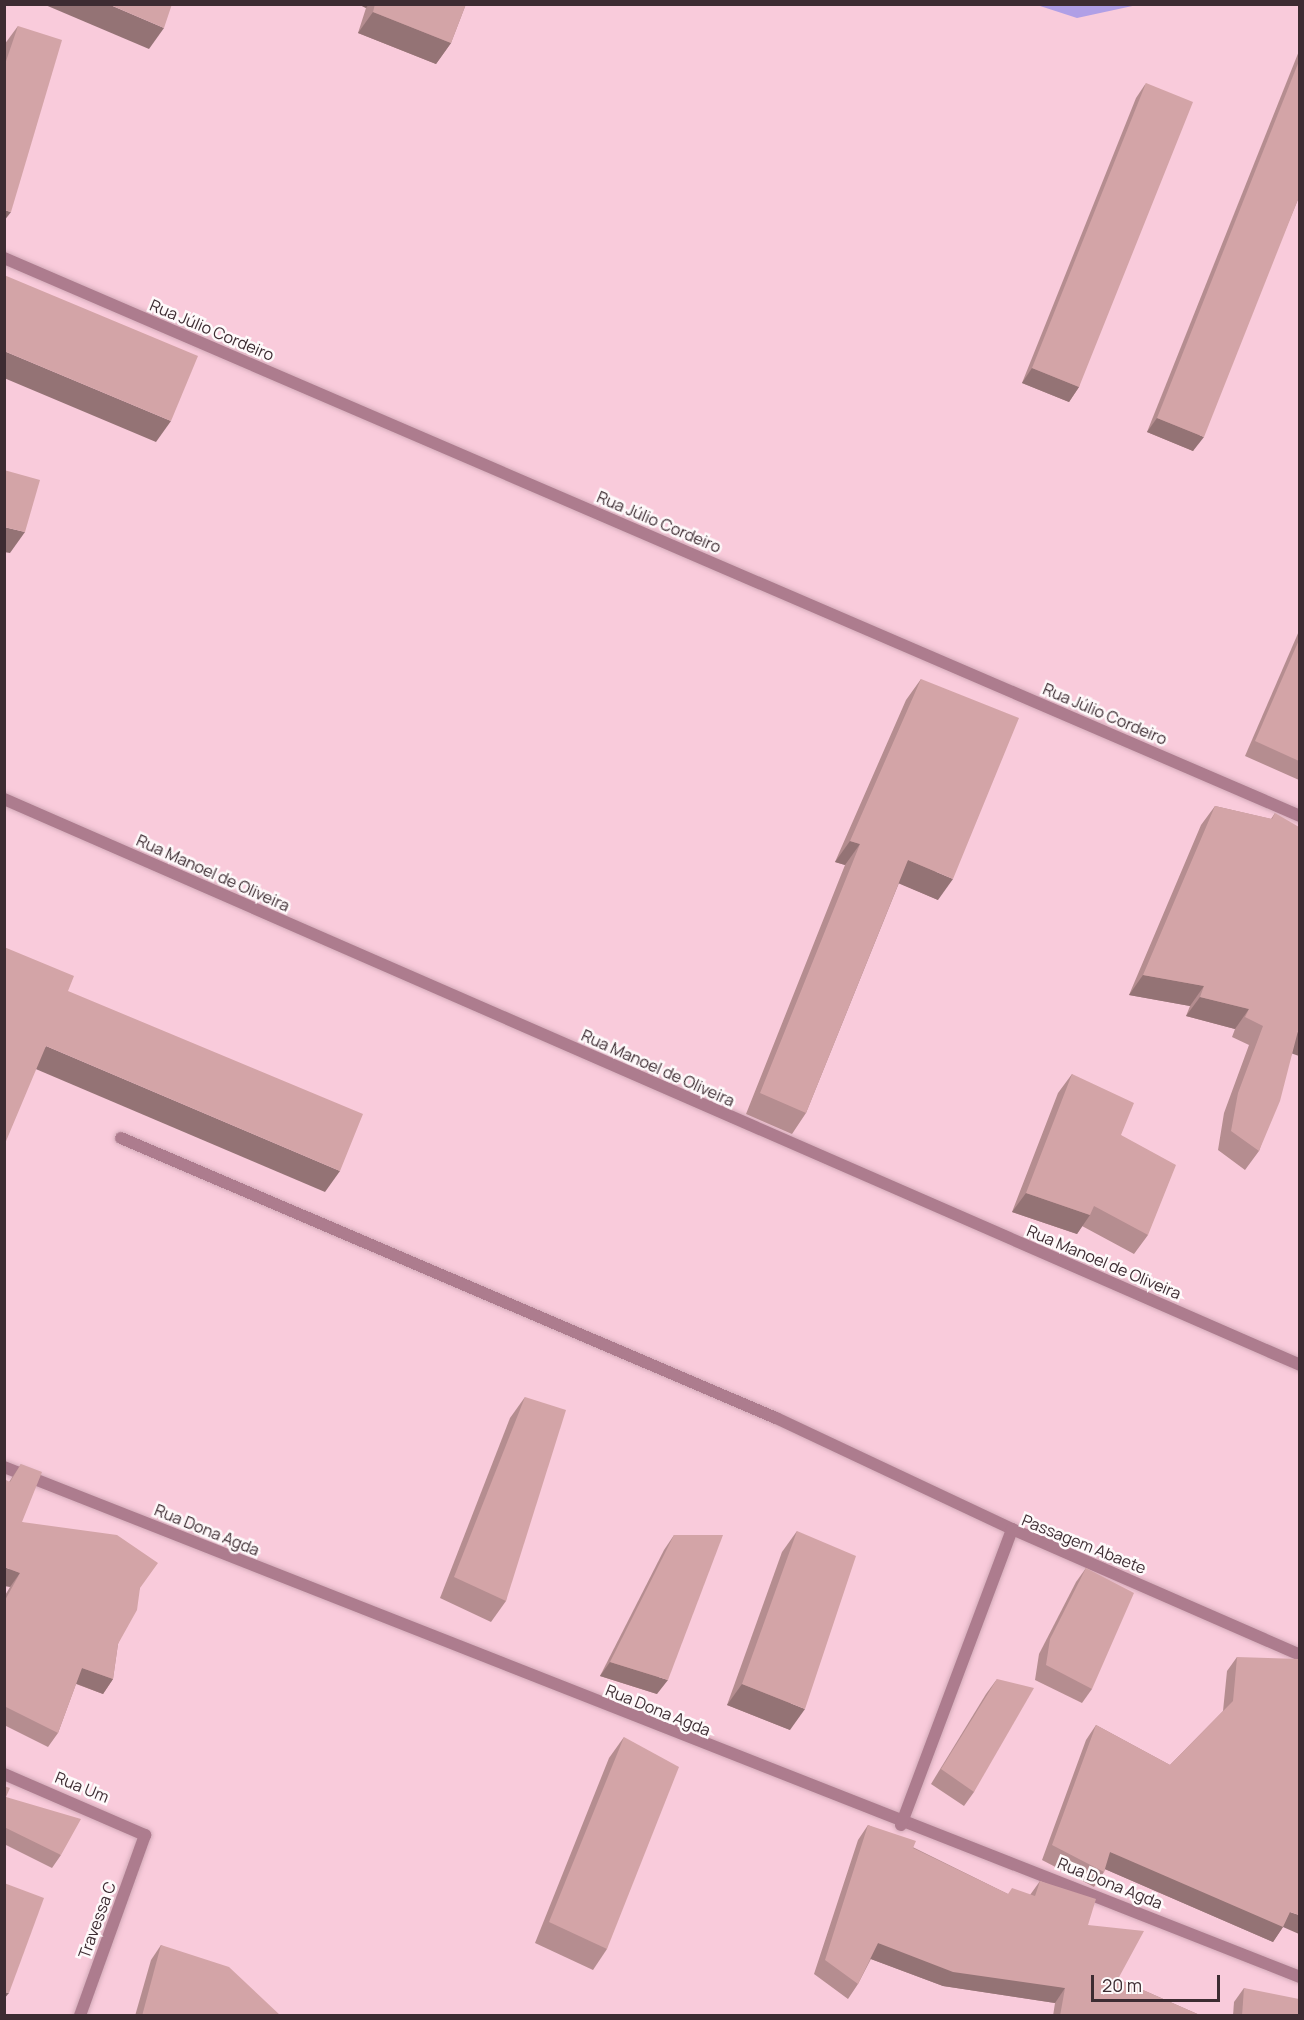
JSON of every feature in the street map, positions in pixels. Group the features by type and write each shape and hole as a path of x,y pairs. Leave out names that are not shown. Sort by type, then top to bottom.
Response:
{"street":[{"name":"Rua Júlio Cordeiro","path":"4,258 1299,816"},
{"name":"Rua Manoel de Oliveira","path":"4,799 1299,1365"},
{"path":"121,1138 776,1418 1012,1528"},
{"name":"Rua Dona Agda","path":"4,1467 901,1825 911,1822 1299,1977"},
{"name":"Passagem Abaete","path":"901,1825 1012,1528 1299,1655"},
{"name":"Rua Um","path":"4,1774 145,1835"},
{"name":"Travessa C","path":"80,2016 145,1835"}],"shaded area":[{"path":"1037,4 1137,5 1077,18"}],"building":[{"path":"108,4 172,4 164,28"},
{"path":"375,4 466,4 451,43 373,12"},
{"path":"18,26 62,40 11,212 4,210 4,67"},
{"path":"1299,61 1299,197 1204,437 1157,418"},
{"path":"1146,83 1193,102 1079,387 1032,368"},
{"path":"4,275 198,356 171,421 4,351"},
{"path":"4,470 40,480 25,532 4,527"},
{"path":"1299,640 1299,761 1255,741"},
{"path":"921,679 1019,718 953,879 908,860 806,1113 760,1093 860,844 850,841"},
{"path":"1215,806 1272,819 1275,813 1299,827 1299,1032 1280,1101 1259,1151 1231,1131 1238,1093 1263,1026 1245,1017 1249,1009 1200,997 1204,986 1143,975"},
{"path":"4,947 74,976 68,991 363,1114 340,1171 46,1046 4,1146"},
{"path":"1072,1074 1134,1103 1121,1135 1176,1165 1148,1235 1094,1206 1090,1215 1026,1193"},
{"path":"525,1397 566,1410 506,1601 454,1577"},
{"path":"21,1464 42,1472 22,1522 117,1535 158,1563 140,1588 137,1610 118,1644 113,1679 82,1668 58,1733 4,1706 4,1602 20,1573 4,1567 4,1479 10,1482"},
{"path":"797,1531 856,1556 805,1709 742,1684"},
{"path":"674,1535 723,1535 668,1680 610,1662"},
{"path":"1086,1568 1134,1593 1092,1689 1046,1665 1050,1639"},
{"path":"1237,1657 1299,1659 1299,1915 1290,1912 1283,1927 1110,1852 1104,1872 1052,1845 1096,1725 1170,1765 1233,1701"},
{"path":"997,1679 1034,1688 974,1792 941,1769"},
{"path":"624,1737 679,1767 607,1949 549,1922"},
{"path":"4,1786 10,1788 6,1797 81,1819 61,1855 4,1827"},
{"path":"868,1825 916,1841 913,1848 1008,1894 1012,1888 1035,1896 1040,1881 1096,1899 1088,1925 1144,1931 1118,1979 1202,2016 1060,2016 1065,1988 953,1972 878,1943 858,1984 825,1960"},
{"path":"4,1883 44,1898 9,1993 4,1992"},
{"path":"161,1945 229,1967 281,2016 142,2016"},
{"path":"1244,1988 1299,1999 1299,2016 1242,2016"}]}
